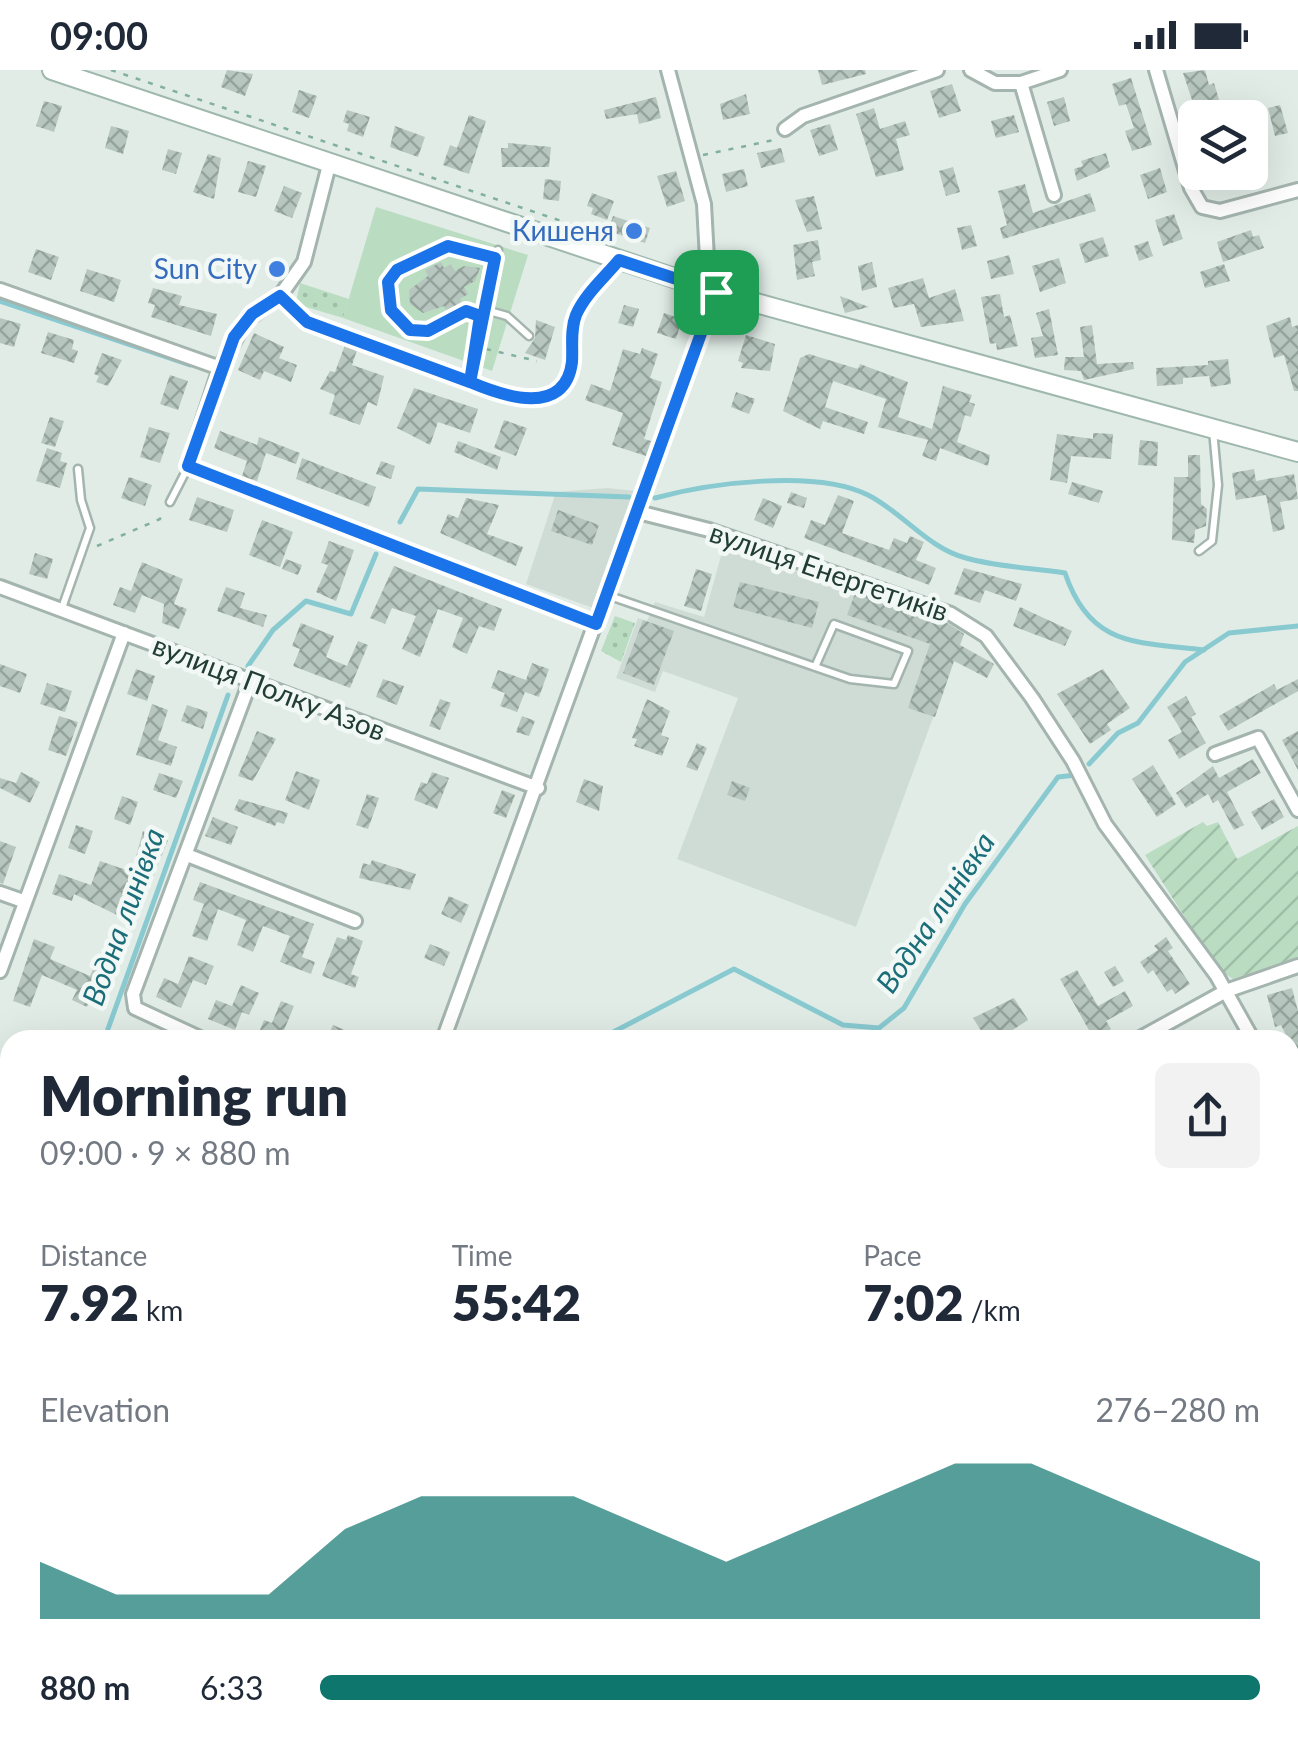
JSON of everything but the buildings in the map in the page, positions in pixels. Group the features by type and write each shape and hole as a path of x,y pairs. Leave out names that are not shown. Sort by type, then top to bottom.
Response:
{"street":[{"path":"52,70 328,166 623,252 716,292 1298,452"},
{"path":"447,1030 716,292 708,277 707,220 668,70"},
{"path":"786,129 803,116 937,70"},
{"path":"970,70 995,83 1021,83 1060,70"},
{"path":"1156,70 1191,188 1202,207 1220,211 1298,190"},
{"path":"1021,83 1054,195"},
{"path":"328,166 310,249 280,296 245,321 220,368 188,466 596,624"},
{"path":"0,290 220,368"},
{"name":"вулиця Енергетиків","path":"638,512 709,530 972,624 992,643 1050,726 1106,824 1226,991 1247,1030"},
{"name":"вулиця Полку Азов","path":"0,587 538,788"},
{"path":"0,971 124,633"},
{"path":"180,1030 146,1016 132,1000 250,682"},
{"path":"1214,754 1258,738 1298,810"},
{"path":"186,855 355,922"},
{"path":"0,893 23,901"},
{"path":"1156,1030 1226,991 1298,966"}],"lane":[{"path":"280,296 307,322 510,399 542,397 558,390 570,372 577,312 623,252"},
{"path":"470,382 481,312 496,254"},
{"path":"481,312 507,316 529,336"},
{"path":"1199,551 1212,541 1218,485 1213,428"},
{"path":"170,502 188,466"},
{"path":"61,609 90,528 80,500 78,469"},
{"path":"607,595 814,667 860,682 891,685 898,679 908,651 834,624 814,667"}],"path":[{"path":"111,70 623,252"},
{"path":"691,157 774,140 786,129"},
{"path":"481,312 466,311 428,331 410,330 391,310 388,282 397,270 448,246 496,254"},
{"path":"475,347 537,361"},
{"path":"80,556 116,534 160,519 170,502"}],"shaded area":[{"path":"607,488 636,491 593,608 526,584 556,492"},
{"path":"724,545 966,628 856,927 677,859 738,698 663,671 655,692 616,678 638,618 647,621 655,602 704,617"}],"green space":[{"path":"376,207 528,255 492,371 343,318"},
{"path":"300,283 349,299 343,318 303,306 297,298"},
{"path":"615,616 635,623 621,662 601,651"},
{"path":"1203,822 1207,826 1218,822 1237,859 1298,826 1298,957 1233,979 1218,969 1145,855"}],"waterway":[{"path":"0,301 190,365"},
{"name":"Водна линівка","path":"655,498 763,481 821,482 846,487 880,502 953,553 990,563 1065,573 1088,615 1118,636 1204,650"},
{"name":"Водна линівка","path":"400,522 418,489 629,497"},
{"path":"234,491 497,593"},
{"name":"Водна линівка","path":"248,666 273,630 306,601 351,614 376,554"},
{"name":"Водна линівка","path":"1089,764 1118,733 1138,723 1185,662 1229,633 1298,626"},
{"name":"Водна линівка","path":"108,1030 228,695"},
{"name":"Водна линівка","path":"617,1030 734,969 843,1025 879,1028 904,1008 965,904 1058,777 1076,775"}],"place":[{"name":"Кишеня","path":"634,231"},
{"name":"Sun City","path":"277,269"}],"route":[{"path":"716,292 596,624 188,466 234,337 252,314 280,296 297,317 307,322 470,382 471,364 480,316 466,311 428,331 410,330 391,310 388,282 397,270 448,246 495,258 480,316 470,382 520,400 542,397 563,385 572,363 572,329 577,312 619,260 716,292"}]}
